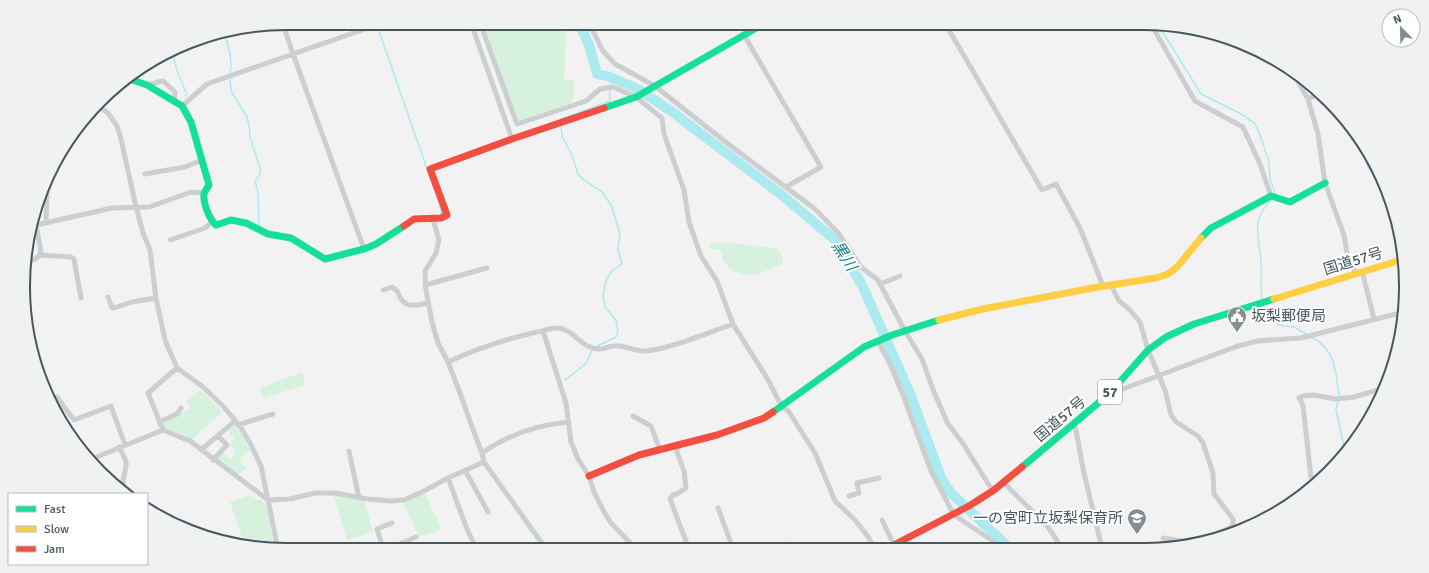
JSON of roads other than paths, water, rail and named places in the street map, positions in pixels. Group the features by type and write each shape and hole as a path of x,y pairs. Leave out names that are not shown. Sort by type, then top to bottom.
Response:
{"main road":[{"path":"134,80 147,85 182,106 191,122 209,185 204,193 205,205 212,222 216,224 231,220 246,223 268,234 291,238 325,259 364,249 376,244 414,219 433,219 441,218 447,215 430,169 512,139 636,97 753,30"},
{"path":"588,476 639,455 678,446 742,427 764,418 853,354 892,335 958,314 1103,286 1156,278 1171,272 1192,250 1205,232 1271,196 1290,202 1324,183"},
{"name":"国道57号","path":"899,543 974,504 994,490 1108,394 1148,350 1166,337 1183,328 1397,261"}],"street":[{"path":"285,30 364,249"},
{"path":"182,106 207,84 362,30"},
{"path":"473,30 512,139"},
{"path":"483,30 517,124 586,101 600,89 613,87 636,97 662,118 664,134 684,190 689,222 702,256 717,281 733,324 767,378 781,405 790,412 815,453 835,501 855,520 872,543"},
{"path":"592,30 603,51 615,64 655,86 815,209 839,234 861,267 878,280 905,331 922,359 948,424 962,442 989,485 994,490"},
{"path":"949,30 1042,190 1056,184 1080,228 1103,286"},
{"path":"1154,31 1195,101 1243,128 1260,164 1271,196"},
{"path":"744,35 821,167 786,187"},
{"path":"147,85 163,81 175,92 174,102"},
{"path":"1299,83 1308,99 1318,134 1324,183 1344,235 1348,259 1359,272 1374,319"},
{"path":"1308,99 1314,96"},
{"path":"102,109 108,113 117,126 136,207 143,233 150,250 155,298 165,340 177,368 202,386 223,406 237,423 250,443 261,466 277,542"},
{"path":"145,174 185,167 202,160"},
{"path":"38,224 112,208 148,207 191,192 204,193"},
{"path":"46,222 47,196"},
{"path":"433,219 439,240 436,253 425,271 425,285 438,342 448,362 484,462 542,543"},
{"path":"170,240 205,228 212,222"},
{"path":"37,229 40,255"},
{"path":"32,260 36,259 40,255 71,257 74,259 81,298"},
{"path":"425,285 487,268"},
{"path":"880,284 898,276 893,272"},
{"path":"1112,285 1119,301 1130,310 1140,322 1148,350 1165,390 1171,415 1176,422 1198,436 1203,443 1212,473 1214,494 1232,519 1232,526"},
{"path":"383,290 392,287 396,290 401,300 412,306 428,303"},
{"path":"108,297 112,308 132,302 155,298"},
{"path":"1108,394 1235,346 1257,341 1301,338 1397,313"},
{"path":"448,362 473,351 521,336 555,328 563,328 584,345 593,348 603,350 613,346 645,351 682,342 733,324"},
{"path":"543,331 565,396 571,442 578,459 588,476 594,492 611,523 630,543"},
{"path":"878,341 891,366 903,395 931,471 957,513 995,543"},
{"path":"177,368 148,392 163,430 190,441 213,460 268,500 290,499 315,493 335,493 359,498 404,500 484,462"},
{"path":"1312,479 1303,404 1299,398 1303,396 1314,396 1336,399 1354,397 1377,390"},
{"path":"57,397 74,420 111,406 125,445"},
{"path":"159,422 177,414 181,408"},
{"path":"201,450 237,423 273,414"},
{"path":"633,416 651,426 660,450"},
{"path":"482,453 499,441 510,436 536,427 569,422"},
{"path":"1074,424 1101,543"},
{"path":"95,458 163,430"},
{"path":"213,460 227,445 218,436"},
{"path":"678,446 679,458 684,471 686,488 670,498 687,543"},
{"path":"119,448 126,461 123,484"},
{"path":"349,451 359,498"},
{"path":"465,470 488,512"},
{"path":"448,478 474,543"},
{"path":"849,496 859,493 857,483 879,478"},
{"path":"1003,482 1048,527 1059,543"},
{"path":"718,508 731,543"},
{"path":"882,520 890,543"},
{"path":"381,543 376,529 392,523"},
{"path":"401,543 416,536"},
{"path":"1163,538 1178,541"}],"waterway":[{"path":"379,30 427,169"},
{"name":"黒川","path":"582,30 589,45 597,74 610,77 638,89 671,111 783,196 836,241 862,285 909,391 942,480 951,493 1004,543"},
{"path":"1162,31 1201,94 1254,122 1269,162 1270,179 1276,195"},
{"path":"226,37 230,54 230,74"},
{"path":"175,55 174,58 178,74 187,94 185,96"},
{"path":"561,120 610,101 610,77"},
{"path":"230,78 231,91 247,117 250,137 260,168 260,174 255,181 258,192 259,225"},
{"path":"561,126 562,136 572,155 578,174 603,193 612,207 620,234 618,249 622,264 612,271 606,280 603,296 605,307 616,320 618,332 616,337 597,346"},
{"path":"1366,161 1368,168 1371,170"},
{"path":"1262,299 1258,221 1265,207 1272,199"},
{"path":"439,205 441,214"},
{"path":"1264,306 1269,317 1277,324 1294,327 1308,335"},
{"path":"1312,337 1320,343 1330,355 1337,379 1339,397"},
{"path":"565,380 587,362 592,350"},
{"path":"1338,401 1336,409 1344,446"}],"place":[{"name":"坂梨郵便局","path":"1237,333"},
{"name":"一の宮町立坂梨保育所","path":"1137,535"}]}
